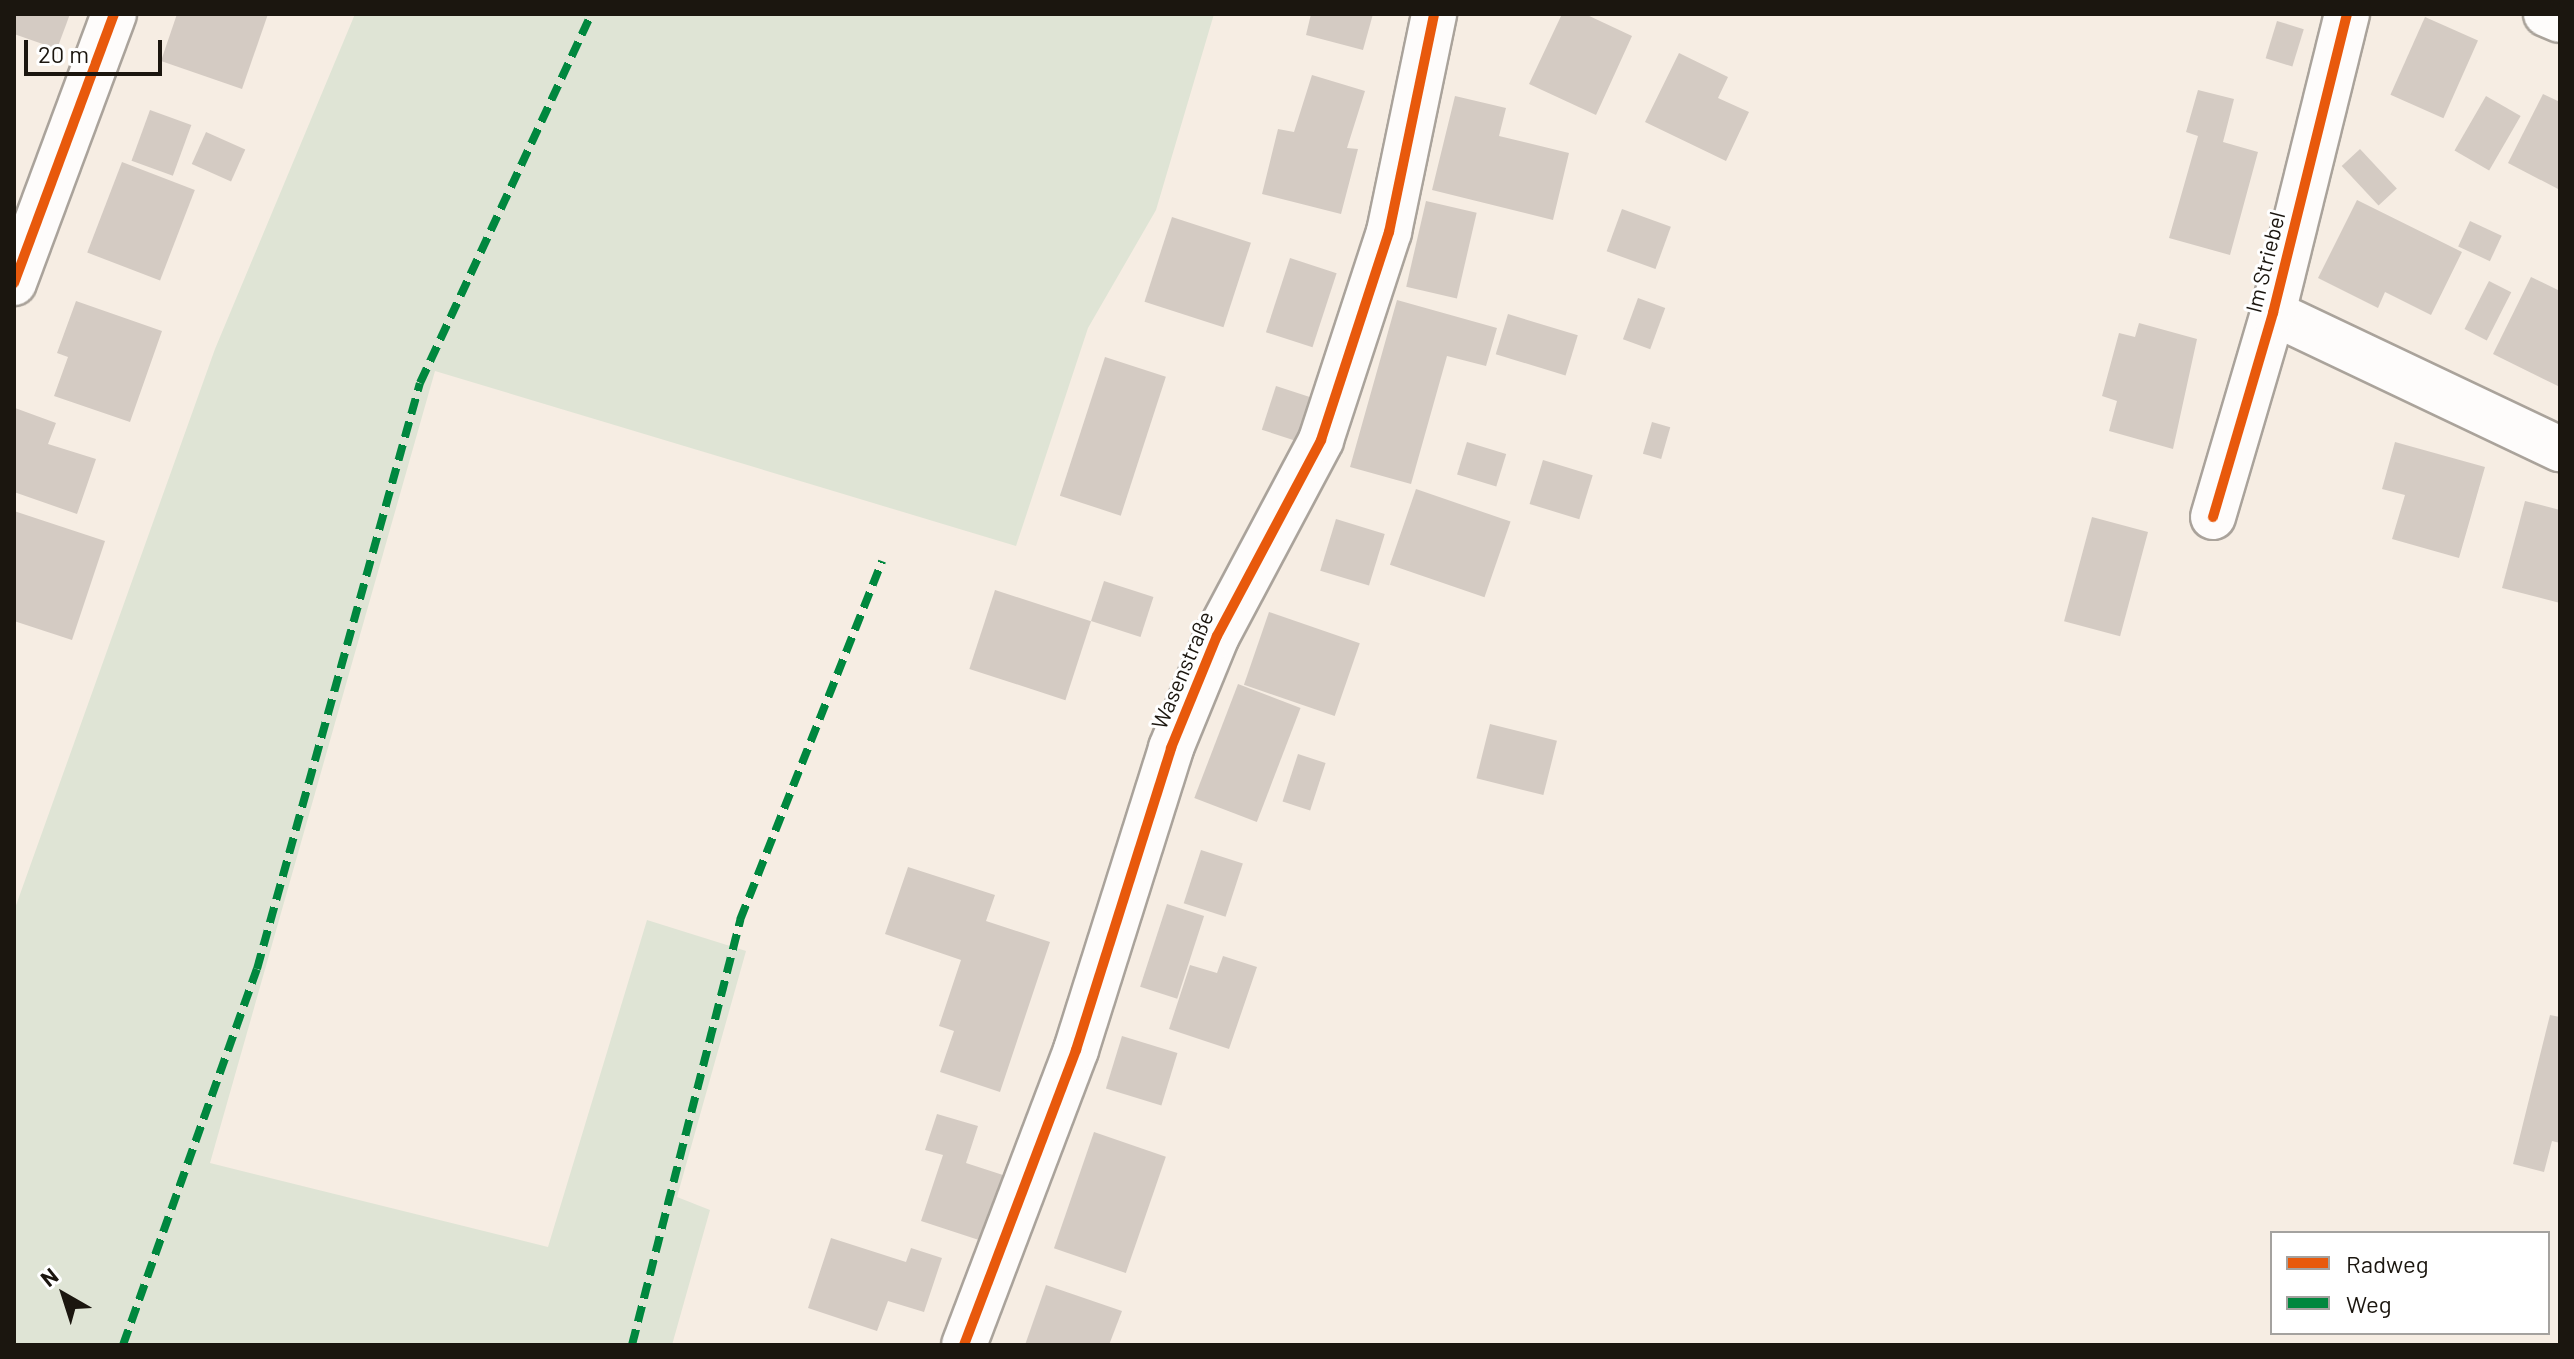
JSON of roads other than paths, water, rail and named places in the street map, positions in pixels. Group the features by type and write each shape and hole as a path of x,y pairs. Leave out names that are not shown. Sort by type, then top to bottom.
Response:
{"street":[{"path":"14,283 114,14"},
{"name":"Wasenstraße","path":"964,1345 1076,1050 1171,748 1217,636 1321,440 1389,232 1434,14"},
{"name":"Im Striebel","path":"2213,517 2273,313 2347,14"},
{"path":"2546,14 2560,20"},
{"name":"Im Striebel","path":"2273,313 2560,449"}]}
